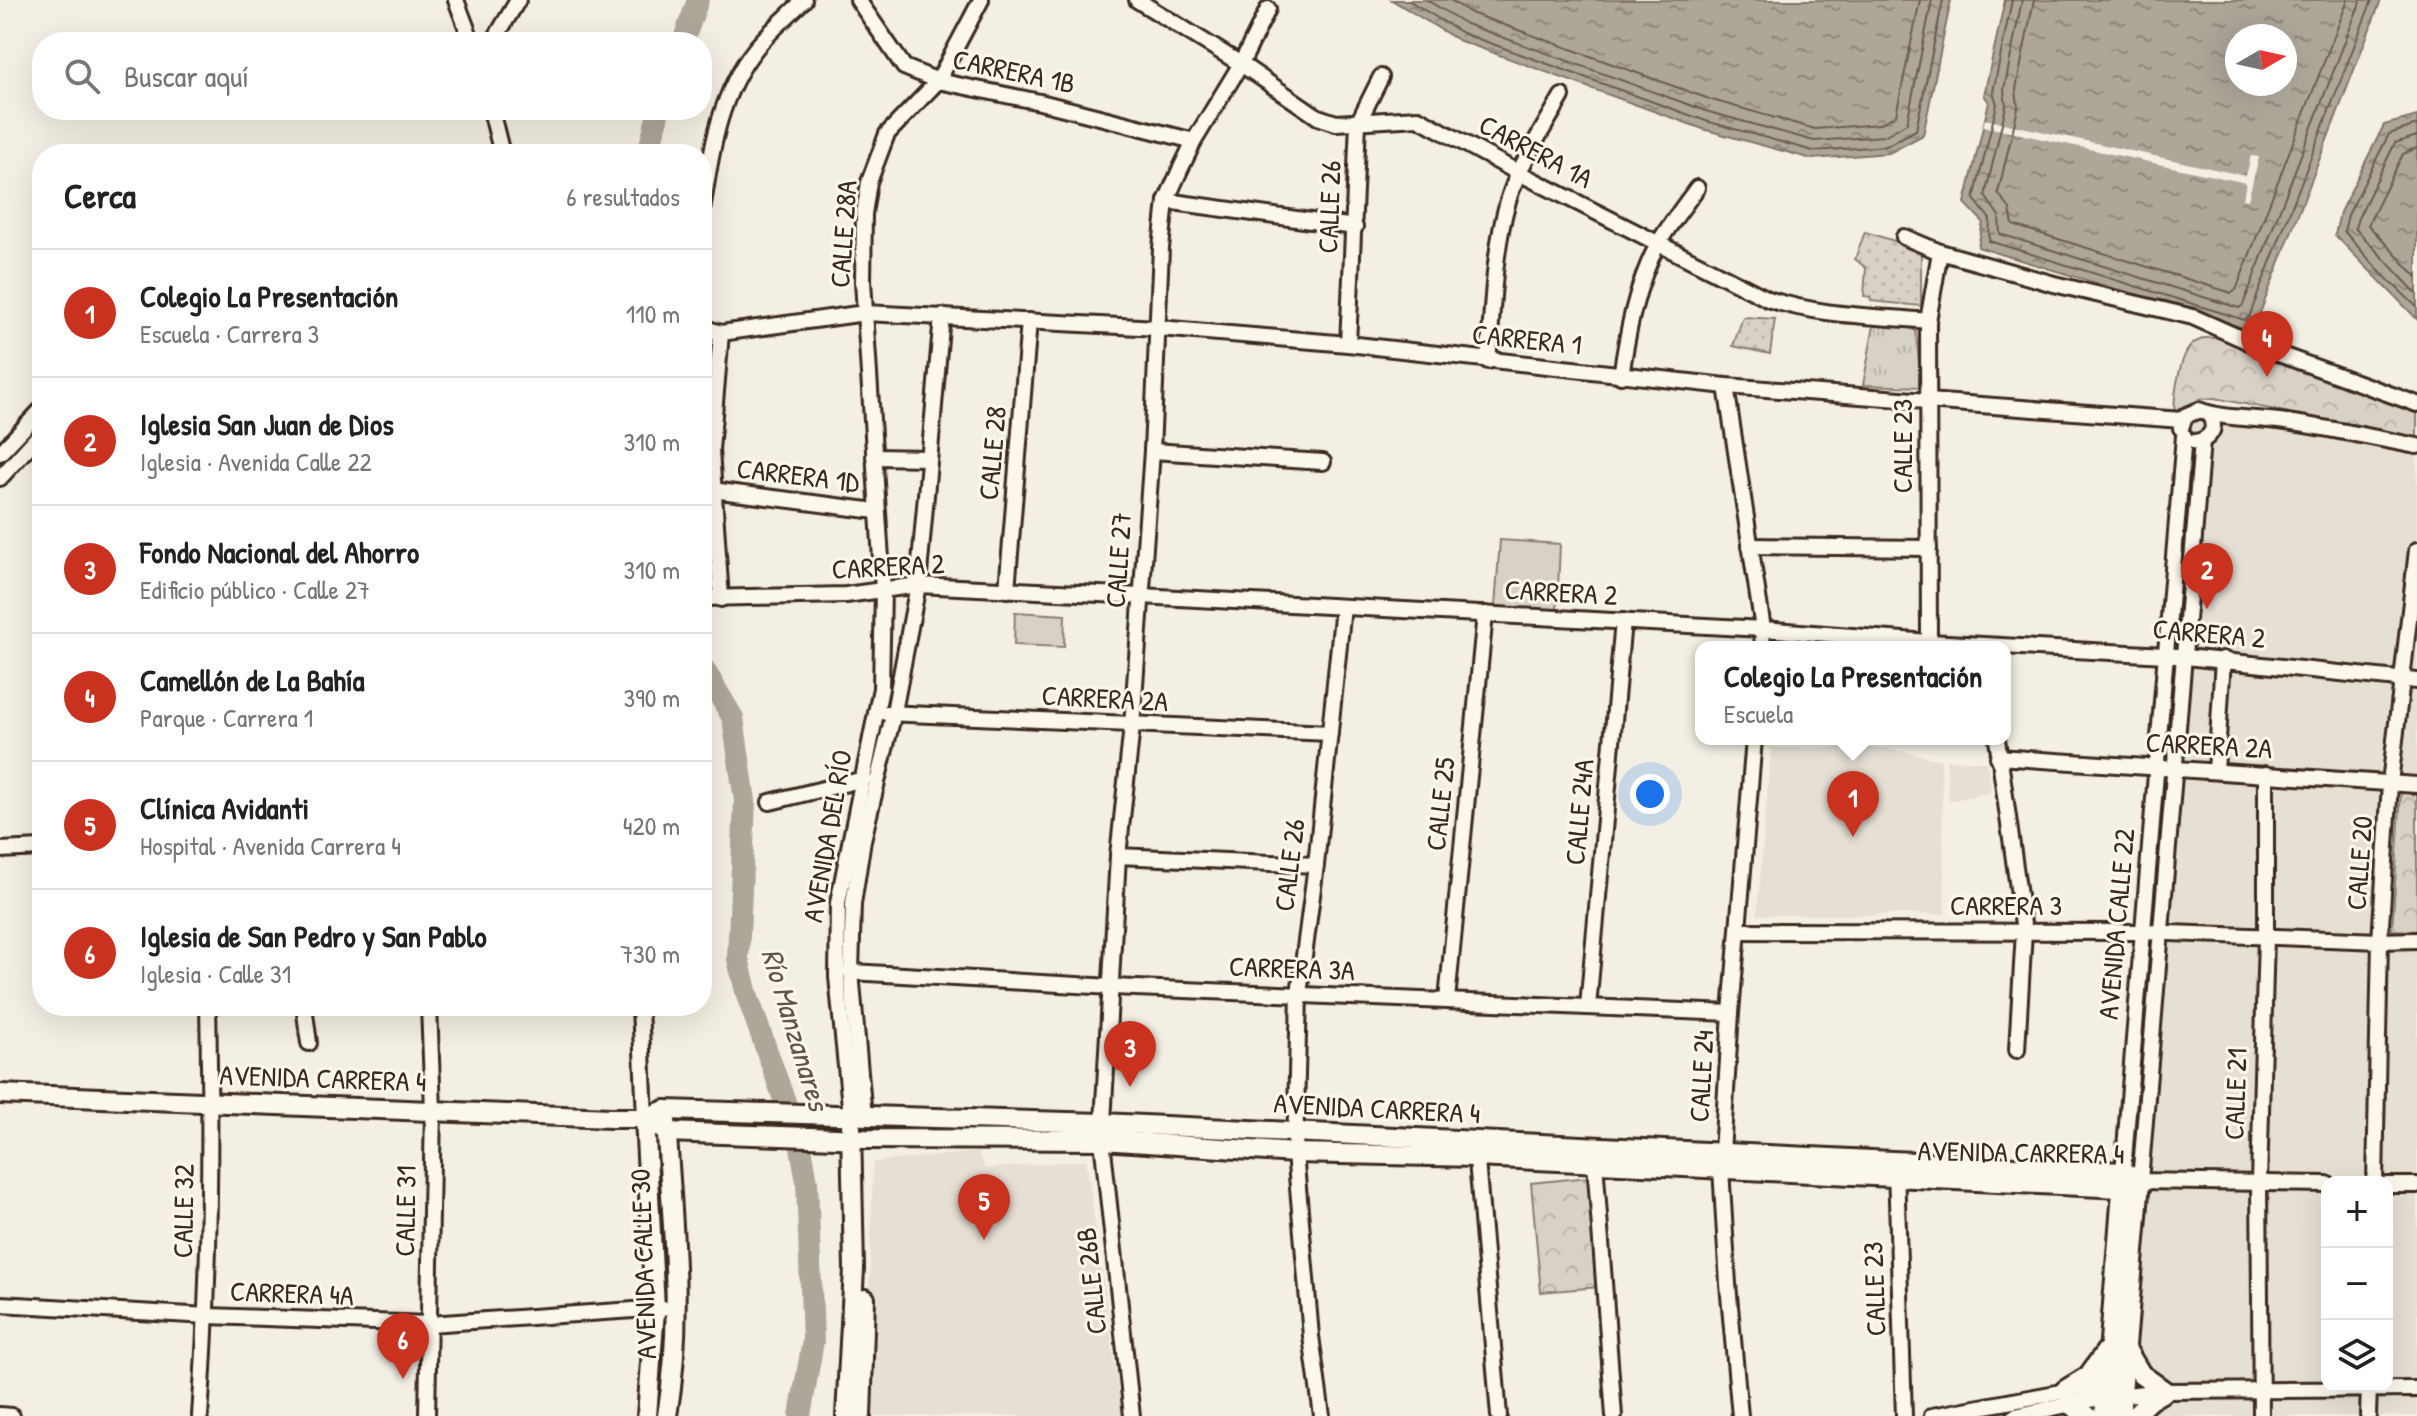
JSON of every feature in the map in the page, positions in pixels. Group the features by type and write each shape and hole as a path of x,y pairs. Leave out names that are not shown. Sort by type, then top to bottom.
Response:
{"main road":[{"name":"AVENIDA CARRERA 4","path":"0,1094 645,1118 665,1110 857,1116 1102,1132 1295,1153 1476,1149 2128,1180"},
{"name":"AVENIDA CALLE 30","path":"665,1110 678,1307 675,1372 667,1416"},
{"name":"AVENIDA DEL RÍO","path":"857,1116 866,1269 861,1416"},
{"path":"645,1118 666,1132"},
{"name":"AVENIDA CALLE 30","path":"645,1118 655,1309 647,1416"},
{"name":"AVENIDA CARRERA 4","path":"666,1132 858,1139 1102,1132 1297,1132 1595,1162 1722,1160"},
{"path":"669,1168 676,1146 694,1133"},
{"name":"AVENIDA DEL RÍO","path":"846,1416 858,1139"},
{"name":"AVENIDA CALLE 22","path":"2120,1416 2112,1395 2128,1180"},
{"path":"2088,1416 2067,1397 2118,1345 2141,1374 2165,1391 2133,1416"}],"street":[{"path":"456,0 468,32"},
{"path":"499,32 518,0"},
{"path":"712,152 722,107 755,49 804,0"},
{"name":"CARRERA 1B","path":"858,0 904,67 938,81 1040,102 1194,141"},
{"name":"CALLE 28A","path":"865,313 862,258 864,214 876,158 887,134 938,81 981,0"},
{"name":"CARRERA 1A","path":"1137,0 1241,64 1318,117 1336,123 1418,118 1519,173 1768,299 1793,307 1928,321"},
{"name":"CALLE 27","path":"1102,1132 1118,856 1132,726 1152,451 1166,201 1194,141 1241,64 1268,9"},
{"name":"CALLE 26","path":"1348,344 1358,123 1381,77"},
{"path":"1488,361 1498,243 1508,201 1519,173 1562,96"},
{"path":"494,120 500,144"},
{"path":"1621,376 1633,307 1658,244 1697,188"},
{"path":"1166,201 1355,227"},
{"path":"1904,237 1940,252 2054,284 2193,317 2265,349 2417,404"},
{"name":"CALLE 23","path":"1929,641 1928,321 1940,252"},
{"name":"CARRERA 1","path":"721,333 865,313 1159,328 1348,344 1621,376 1928,401 2183,428"},
{"name":"AVENIDA DEL RÍO","path":"857,1116 837,977 838,903 881,688 883,590 865,313"},
{"name":"AVENIDA DEL RÍO","path":"857,1116 851,972 853,904 863,840 894,712 918,585 942,316"},
{"name":"CALLE 28","path":"1007,590 1029,321"},
{"path":"712,330 721,333 712,438"},
{"path":"1726,386 1762,641"},
{"path":"2209,415 2213,429 2208,438 2193,442 2183,428 2194,410 2209,415 2240,415 2289,422 2417,446"},
{"path":"0,453 32,419"},
{"name":"AVENIDA CALLE 22","path":"2128,1180 2143,932 2183,428"},
{"name":"AVENIDA CALLE 22","path":"2128,1180 2161,933 2202,441"},
{"path":"0,478 32,443"},
{"path":"1152,451 1323,462"},
{"name":"CARRERA 1D","path":"874,457 928,458"},
{"path":"712,490 721,599"},
{"name":"CARRERA 1D","path":"712,490 876,511"},
{"path":"1750,546 1929,548"},
{"name":"CALLE 20","path":"2375,1176 2380,941 2390,783 2410,679 2417,550"},
{"name":"CARRERA 2","path":"712,599 846,595 918,585 1623,621 1916,641"},
{"name":"CALLE 26","path":"1322,1416 1311,1336 1295,1153 1299,994 1343,607"},
{"name":"CALLE 25","path":"1447,1000 1485,614"},
{"name":"CALLE 24A","path":"1588,1007 1623,621"},
{"name":"CARRERA 2","path":"2011,647 2223,659 2410,679"},
{"path":"2216,771 2223,659"},
{"name":"CARRERA 2A","path":"877,713 1330,733"},
{"name":"CALLE 24","path":"1740,1416 1728,1284 1722,1160 1754,745"},
{"path":"1997,745 2024,931 2017,1050"},
{"name":"CARRERA 2A","path":"1998,757 2417,785"},
{"name":"CALLE 21","path":"2261,1416 2259,1182 2266,937 2266,774"},
{"path":"770,802 864,779"},
{"path":"0,850 32,848"},
{"path":"1118,856 1316,865"},
{"name":"CARRERA 3","path":"1738,931 2143,932 2417,940"},
{"name":"CARRERA 3A","path":"851,972 1112,987 1731,1013"},
{"name":"CALLE 32","path":"200,1416 208,1316 211,1101 208,1016"},
{"path":"305,1016 309,1043"},
{"name":"CALLE 31","path":"427,1416 433,1110 429,1016"},
{"path":"640,1016 645,1118"},
{"name":"CALLE 26B","path":"1102,1132 1132,1416"},
{"path":"1476,1149 1499,1416"},
{"path":"1595,1162 1614,1416"},
{"name":"CALLE 23","path":"1896,1169 1904,1416"},
{"path":"2128,1180 2321,1184"},
{"path":"2393,1185 2417,1185"},
{"name":"CARRERA 4A","path":"0,1304 429,1324 678,1307"},
{"path":"2393,1388 2417,1389"},
{"path":"1932,1416 2067,1397 2165,1391 2321,1389"},
{"path":"2368,1416 2369,1392"},
{"path":"2015,1416 2067,1397"},
{"path":"0,1415 12,1416"}],"shaded area":[{"path":"2182,420 2259,426 2417,454 2417,1416 2108,1416"},
{"path":"1771,748 1886,748 1941,760 1945,914 1757,915"},
{"path":"1946,760 1987,762 1991,792 1949,801"},
{"path":"978,1152 985,1169 1086,1160 1122,1416 866,1416 873,1162"}],"green space":[{"path":"1865,232 1921,249 1921,306 1871,301 1870,297 1864,296 1866,268 1855,259"},
{"path":"1743,317 1775,319 1770,354 1733,346"},
{"path":"1874,325 1908,327 1916,331 1921,387 1863,385"},
{"path":"2205,338 2248,343 2417,397 2417,438 2214,398 2199,399 2192,406 2175,413 2176,387 2184,356 2193,344"},
{"path":"1500,540 1560,544 1557,610 1495,607"},
{"path":"1015,612 1065,615 1064,647 1014,645"},
{"path":"2401,792 2417,793 2417,931 2392,930"},
{"path":"1589,1177 1599,1287 1541,1292 1531,1183"}],"water":[{"path":"1392,0 1951,0 1923,135 1889,153 1812,159 1703,129 1458,40"},
{"path":"2005,0 2381,0 2253,331 1978,247 1983,222 1965,203 1989,102 1984,95"},
{"path":"2417,116 2417,319 2335,235 2340,212 2384,125"}],"pier":[{"path":"1985,119 2246,176 2251,156 2259,157 2248,200 2243,199 2246,183 1983,126"}],"waterway":[{"name":"Río Manzanares","path":"687,32 698,0"},
{"name":"Río Manzanares","path":"650,144 656,120"},
{"name":"Río Manzanares","path":"712,683 733,718 745,801 738,959 747,995 801,1147 807,1182 813,1341 800,1416"}],"place":[{"name":"Camellón de La Bahía","path":"2267,377"},
{"name":"Iglesia San Juan de Dios","path":"2207,609"},
{"name":"Colegio La Presentación","path":"1853,837"},
{"name":"Fondo Nacional del Ahorro","path":"1130,1087"},
{"name":"Clínica Avidanti","path":"984,1240"},
{"name":"Iglesia de San Pedro y San Pablo","path":"403,1379"}]}
